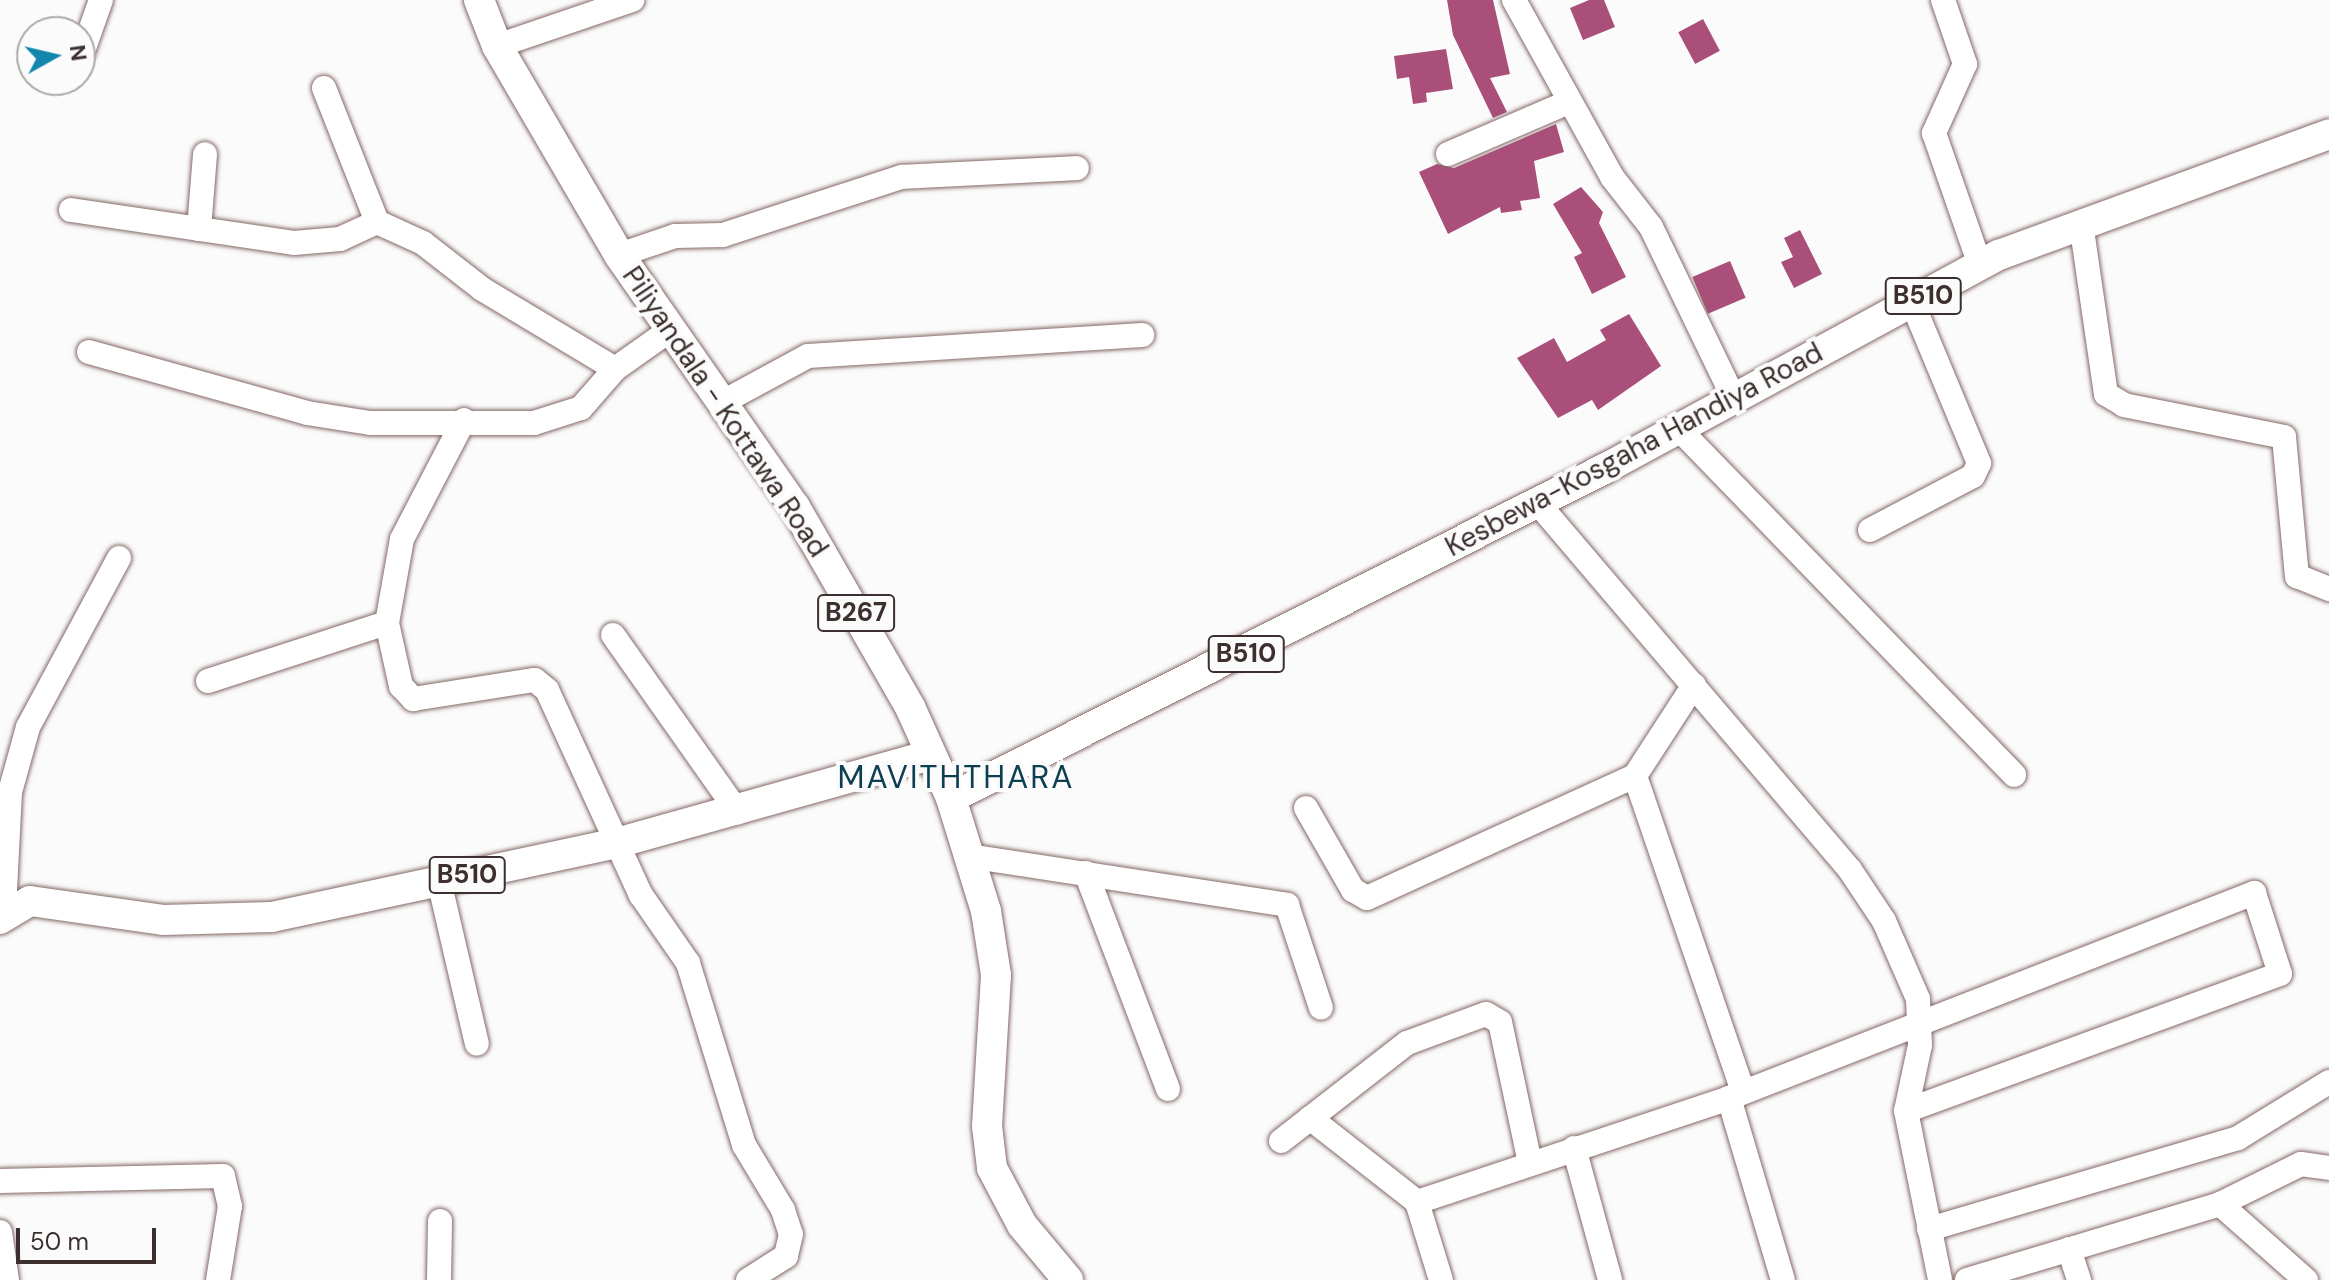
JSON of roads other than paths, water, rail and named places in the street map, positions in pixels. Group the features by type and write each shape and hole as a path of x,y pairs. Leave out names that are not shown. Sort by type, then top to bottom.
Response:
{"main road":[{"name":"Piliyandala - Kottawa Road","path":"479,0 497,46 619,255 795,507 931,755 951,798 996,975 987,1126 992,1168 1022,1225 1068,1280"},
{"name":"Kesbewa-Kosgaha Handiya Road","path":"951,798 1734,399 1980,265 2081,223 2329,134"},
{"name":"B510","path":"2,915 30,901 163,920 272,917 617,843 738,812 931,755"}],"street":[{"path":"497,46 632,0"},
{"path":"1514,0 1569,102 1651,227 1734,399"},
{"path":"1943,0 1965,64 1934,133 1980,265"},
{"path":"324,88 377,222 423,243 482,289 615,369"},
{"path":"1448,154 1569,102"},
{"path":"199,229 205,154"},
{"path":"619,255 675,236 723,235 902,177 1077,168"},
{"path":"71,210 294,243 340,239 377,222"},
{"path":"2081,223 2106,394 2124,405 2284,437 2297,576 2329,589"},
{"path":"1870,530 1973,476 1979,463 1912,302"},
{"path":"89,352 307,413 370,423 464,420 534,423 581,408 615,369 670,330"},
{"path":"721,403 808,356 1142,335"},
{"path":"464,420 402,539 387,623 401,686 413,699 535,680 547,690 641,895 688,963 744,1145 791,1234 786,1256 748,1280"},
{"path":"1678,428 2014,775"},
{"path":"1536,501 1859,882 1884,921 1918,999 1919,1021 1906,1111 1940,1280"},
{"path":"2,915 10,792 28,727 119,558"},
{"path":"208,681 387,623"},
{"path":"613,635 738,812"},
{"path":"1306,808 1353,890 1367,898 1635,776 1694,685"},
{"path":"1635,776 1736,1094 1783,1280"},
{"path":"968,856 1287,905 1321,1008"},
{"path":"1086,873 1168,1089"},
{"path":"439,881 477,1044"},
{"path":"1417,1202 1736,1094 2254,893 2280,974 1906,1111"},
{"path":"1281,1141 1407,1043 1486,1014 1500,1022 1530,1163"},
{"path":"1929,1229 2238,1138 2329,1082"},
{"path":"1310,1118 1417,1202 1441,1280"},
{"path":"1574,1148 1610,1280"},
{"path":"1967,1280 2220,1204 2301,1164 2329,1168"},
{"path":"0,1181 223,1176 230,1206 218,1280"},
{"path":"2220,1204 2306,1280"},
{"path":"439,1280 440,1221"},
{"path":"0,1232 7,1280"},
{"path":"2069,1249 2079,1280"}],"district":[{"name":"MAVITHTHARA","path":"956,777"}]}
